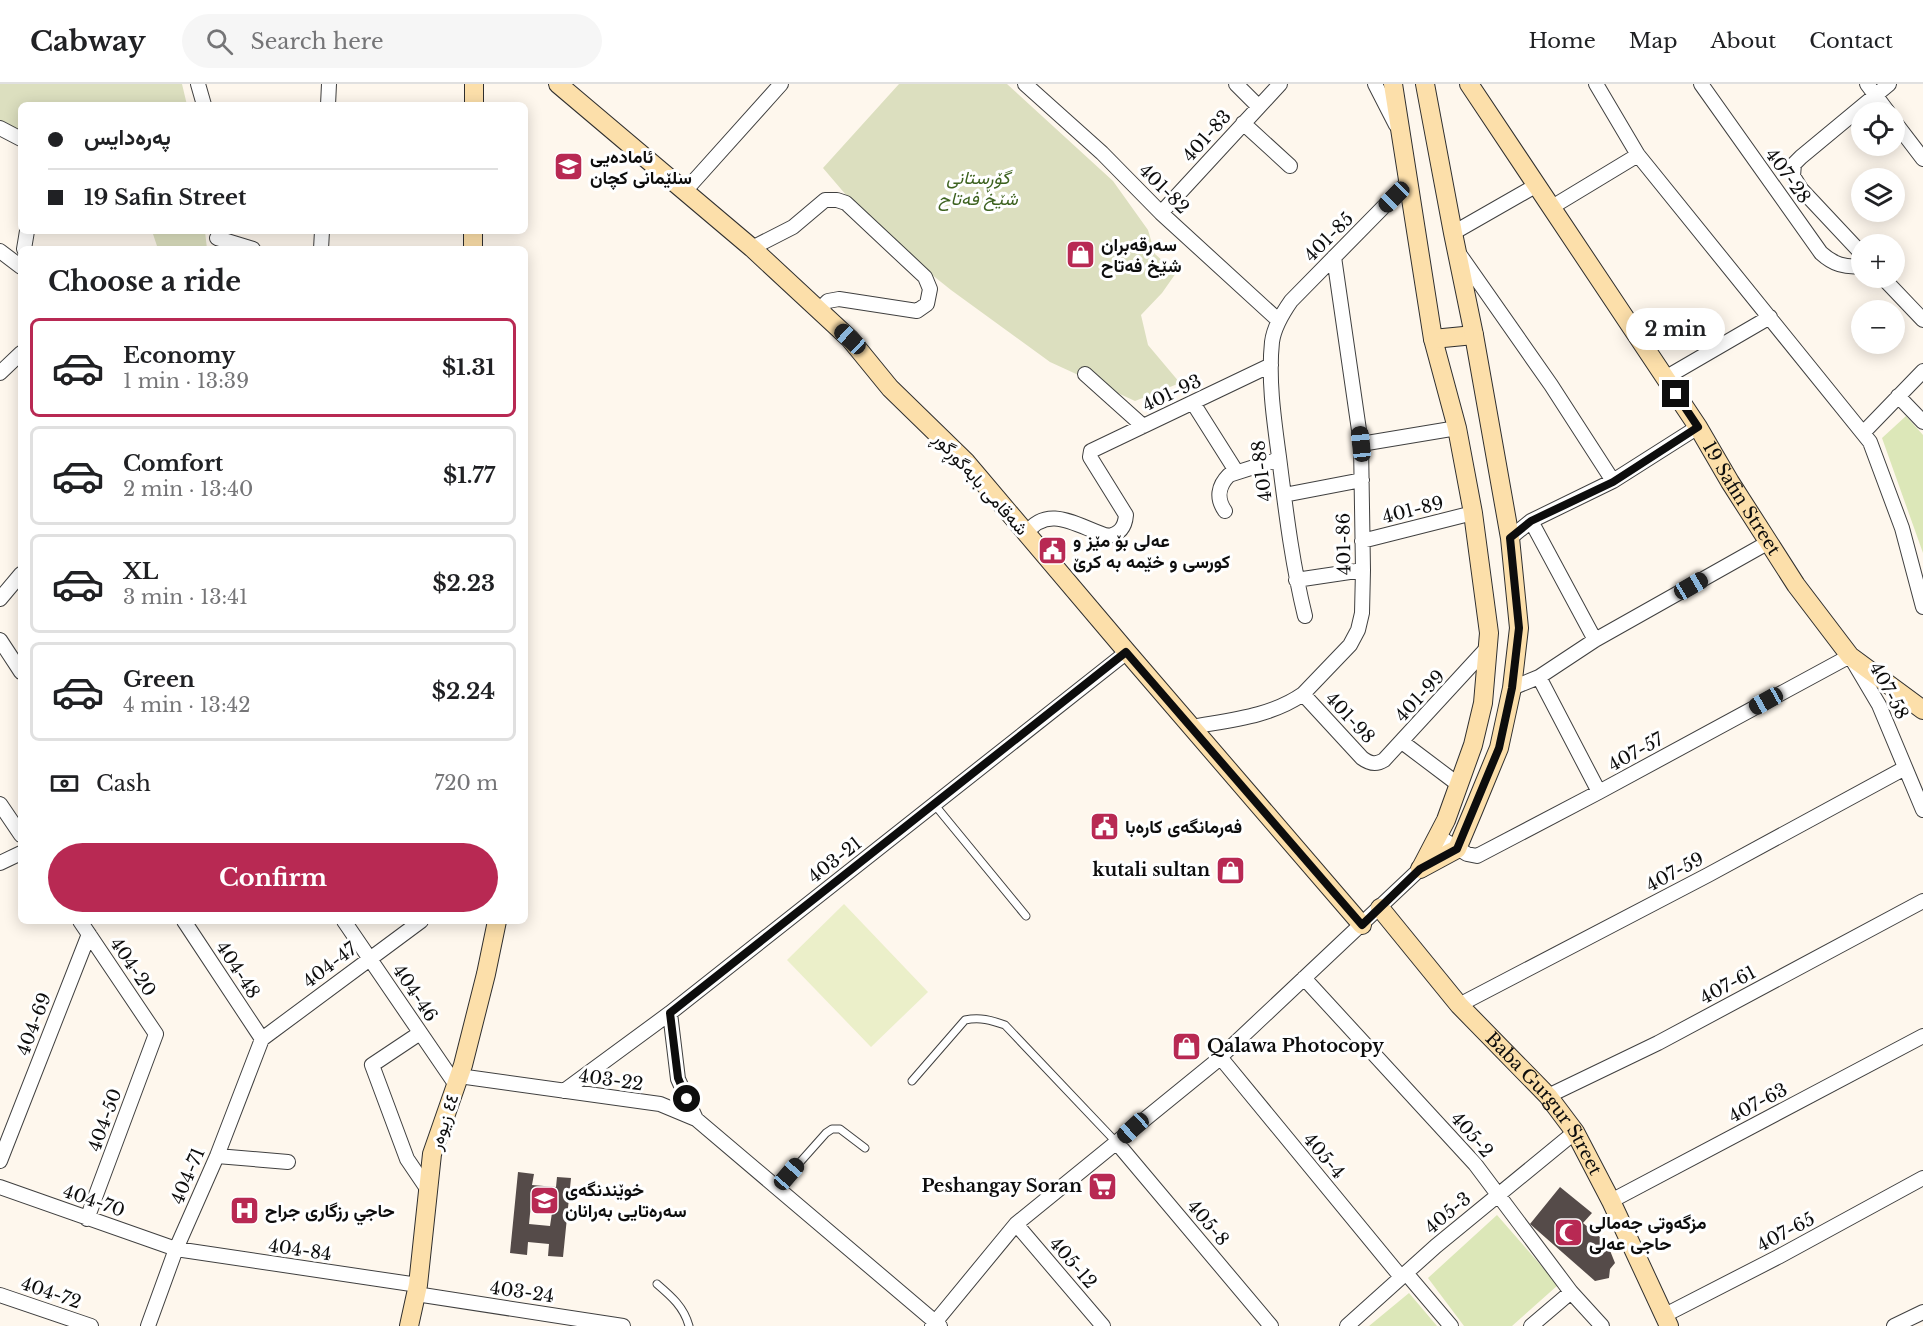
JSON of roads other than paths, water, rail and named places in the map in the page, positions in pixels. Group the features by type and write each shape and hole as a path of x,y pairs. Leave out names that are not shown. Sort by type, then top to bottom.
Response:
{"street":[{"path":"198,84 203,102"},
{"path":"328,84 328,102"},
{"path":"474,84 474,102"},
{"name":"شەقامی بابەگوڕگوڕ","path":"558,84 752,248 850,339 890,388 966,462 1126,652 1362,925"},
{"path":"685,191 781,84"},
{"name":"401-82","path":"1025,84 1102,153 1161,213 1278,320"},
{"path":"1236,84 1258,106"},
{"name":"401-83","path":"1161,213 1280,84"},
{"path":"1375,84 1400,132"},
{"path":"936,1325 1016,1224 1220,1057 1420,869 1439,837 1459,786 1479,724 1486,681 1489,633 1473,513 1457,428 1433,339 1393,84"},
{"path":"1420,869 1457,849 1499,748 1512,688 1519,628 1510,538 1474,335 1425,84"},
{"name":"19 Safin Street","path":"1469,84 1698,427 1796,585 1850,656 1923,710"},
{"path":"1596,84 1638,155 1870,442 1902,528 1921,592 1923,607"},
{"name":"407-28","path":"1701,84 1821,253 1836,264 1851,266"},
{"path":"1851,242 1801,189 1793,176 1794,164 1871,90 1889,84"},
{"path":"1871,90 1880,102"},
{"path":"1243,123 1290,166"},
{"path":"0,128 18,137"},
{"path":"1905,135 1923,159"},
{"path":"1552,207 1638,155"},
{"name":"401-85","path":"1278,320 1291,301 1408,182"},
{"path":"1455,242 1538,185"},
{"path":"752,248 793,227 825,200 837,200 846,203 925,277 930,289 927,304 917,311 839,300 828,301 819,310"},
{"path":"218,239 242,246"},
{"path":"1455,242 1613,482"},
{"path":"0,250 18,263"},
{"name":"401-86","path":"1191,727 1273,710 1303,694 1354,638 1362,614 1361,444 1334,257"},
{"path":"1893,288 1923,320"},
{"path":"1665,378 1770,317"},
{"name":"401-88","path":"1278,320 1272,342 1274,412 1296,580 1305,616"},
{"path":"1433,339 1474,335"},
{"path":"2,367 18,355"},
{"name":"401-93","path":"1026,534 1041,520 1054,517 1108,536 1121,531 1126,515 1090,457 1093,449 1271,365"},
{"path":"1863,433 1923,370"},
{"path":"1085,374 1143,426"},
{"path":"1898,396 1923,422"},
{"path":"1193,403 1236,471"},
{"path":"1510,538 1531,521 1613,482 1698,427"},
{"path":"1361,444 1457,428"},
{"path":"1225,511 1220,499 1221,486 1229,475 1279,459"},
{"path":"1284,495 1362,480"},
{"name":"401-89","path":"1362,542 1473,513"},
{"path":"1531,521 1594,640"},
{"path":"1512,688 1539,677 1594,640 1769,542"},
{"path":"1296,580 1363,570"},
{"path":"0,599 18,578"},
{"path":"0,640 18,667"},
{"name":"401-99","path":"1374,764 1384,760 1402,742 1488,647"},
{"name":"403-21","path":"564,1091 670,1013 1126,652"},
{"name":"407-58","path":"1850,656 1879,705 1923,810"},
{"name":"407-57","path":"1439,837 1457,849 1477,856 1850,656"},
{"path":"1539,677 1599,792"},
{"name":"401-98","path":"1303,694 1362,758 1374,764"},
{"path":"1402,742 1459,786"},
{"name":"407-59","path":"1459,1005 1708,875 1905,768"},
{"path":"0,804 18,831"},
{"path":"0,863 18,854"},
{"name":"407-61","path":"1548,1096 1658,1043 1923,901"},
{"name":"Baba Gurgur Street","path":"1380,908 1459,1005 1548,1096 1575,1132 1611,1201 1667,1321"},
{"name":"404-20","path":"82,924 156,1034"},
{"name":"404-48","path":"186,924 262,1039"},
{"name":"404-46","path":"346,924 420,1033 458,1080"},
{"name":"404-47","path":"262,1039 417,924"},
{"name":"٤٤ زیوەر","path":"409,1326 417,1290 432,1154 458,1080 486,974 496,924"},
{"name":"404-69","path":"0,1161 89,934"},
{"name":"405-2","path":"1304,978 1475,1164 1571,1292 1602,1326"},
{"path":"670,1013 678,1078 696,1119"},
{"path":"420,1033 372,1065 407,1159 428,1190"},
{"name":"404-50","path":"87,1219 156,1034"},
{"name":"407-63","path":"1611,1201 1923,1036"},
{"name":"404-71","path":"148,1326 176,1249 217,1156 262,1039"},
{"name":"405-4","path":"1220,1057 1403,1275 1451,1326"},
{"name":"403-22","path":"458,1080 660,1104 696,1119 936,1325"},
{"name":"405-3","path":"1347,1326 1497,1195 1575,1132"},
{"name":"405-8","path":"1117,1143 1271,1326"},
{"path":"217,1156 288,1162"},
{"name":"407-65","path":"1667,1321 1923,1178"},
{"name":"404-70","path":"0,1187 176,1249"},
{"name":"405-12","path":"1016,1224 1103,1326"},
{"name":"404-84","path":"176,1249 417,1290"},
{"name":"403-24","path":"417,1290 622,1326"},
{"path":"1531,1326 1571,1292"},
{"name":"404-72","path":"0,1295 91,1326"},
{"path":"1894,1326 1921,1315"}],"lane":[{"path":"934,804 1026,916"},
{"path":"912,1081 965,1020 986,1018 1005,1024 1117,1143"},
{"path":"777,1188 832,1129 840,1129 865,1148"},
{"path":"657,1284 674,1298 687,1318 689,1326"}],"place":[{"name":"ئامادەیی سلێمانی کچان","path":"569,167"},
{"name":"سەرقەبران شێخ فەتاح","path":"1080,255"},
{"name":"عەلی بۆ مێز و کورسی و خێمە بە کرێ","path":"1052,551"},
{"name":"فەرمانگەی کارەبا","path":"1104,827"},
{"name":"kutali sultan","path":"1231,870"},
{"name":"Qalawa Photocopy","path":"1186,1046"},
{"name":"Peshangay Soran","path":"1103,1186"},
{"name":"خوێندنگەی سەرەتایی بەرانان","path":"544,1200"},
{"name":"حاجي رزگارى جراح","path":"244,1211"},
{"name":"مزگەوتی جەمالی حاجی عەلی","path":"1568,1233"}],"park label":[{"name":"گۆڕستانی شێخ فەتاح","path":"978,188"}]}
